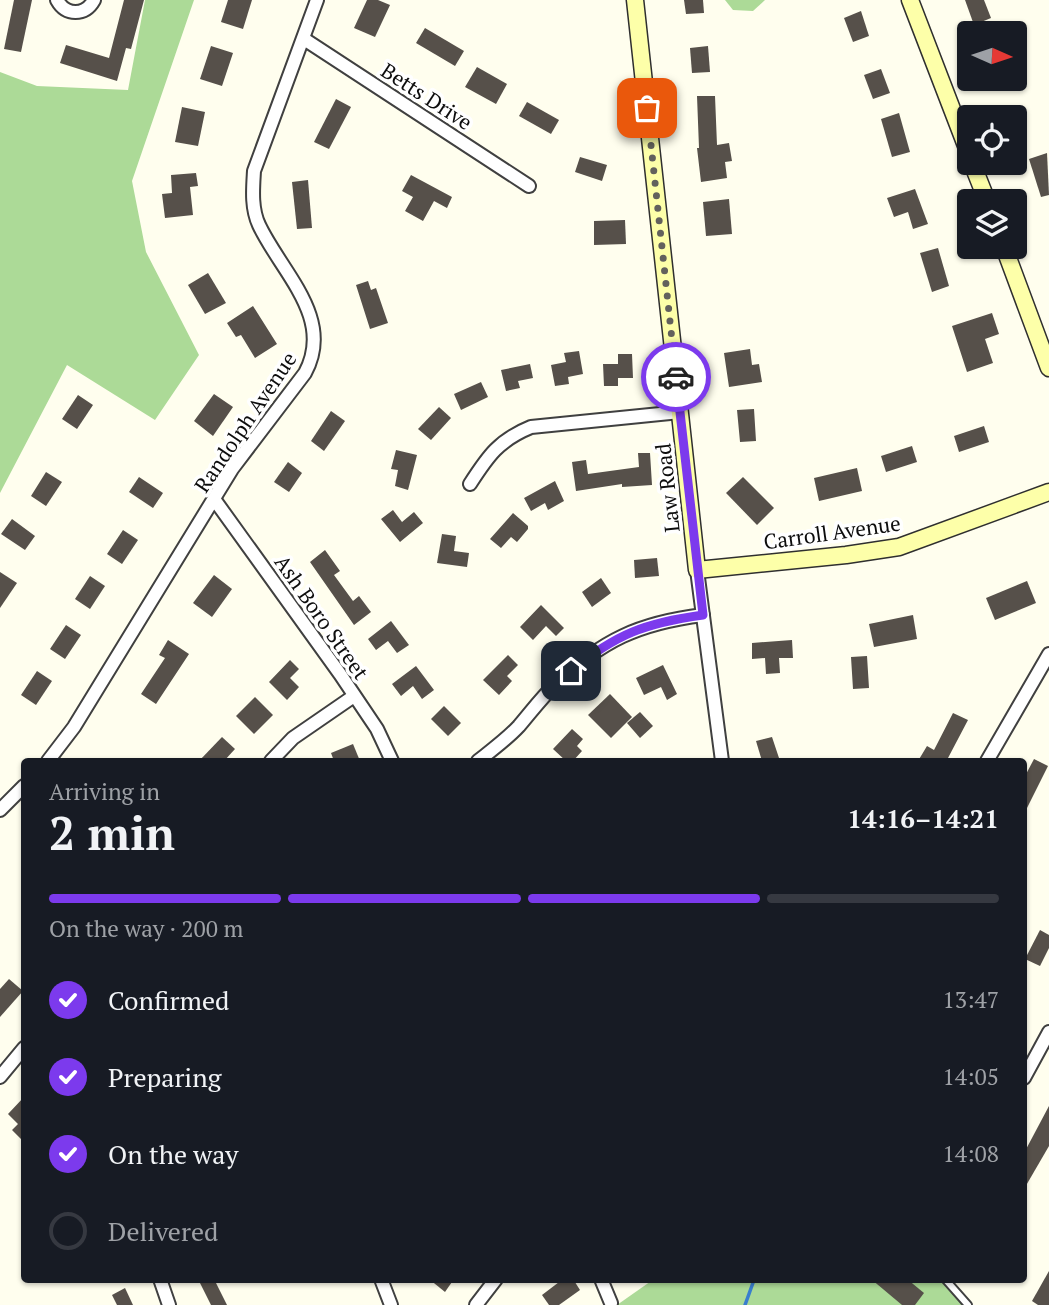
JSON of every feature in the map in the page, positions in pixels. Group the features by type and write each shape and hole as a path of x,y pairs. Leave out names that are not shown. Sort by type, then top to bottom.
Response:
{"street":[{"path":"57,0 63,8 76,13 88,9 94,0"},
{"name":"Randolph Avenue","path":"50,758 74,727 232,469 305,373 314,348 315,331 311,313 258,223 253,188 254,171 317,0"},
{"name":"Law Road","path":"635,0 697,570 722,758"},
{"path":"910,0 957,122"},
{"name":"Betts Drive","path":"304,39 529,186"},
{"path":"1009,259 1046,350 1049,368"},
{"path":"470,484 488,456 500,444 531,427 680,412"},
{"name":"Carroll Avenue","path":"697,570 899,547 1049,492"},
{"name":"Ash Boro Street","path":"214,499 340,674 377,729 391,758"},
{"path":"481,758 517,727 554,686 603,646 642,627 703,615"},
{"path":"989,758 1049,654"},
{"path":"274,758 293,738 354,696"},
{"path":"0,810 21,789"},
{"path":"1027,1072 1049,1032"},
{"path":"0,1077 21,1055"},
{"path":"161,1283 169,1305"},
{"path":"383,1283 391,1305"},
{"path":"476,1305 493,1283"},
{"path":"603,1283 611,1303"}],"lane":[{"path":"949,1283 968,1305"}],"green space":[{"path":"145,0 194,0 132,181 146,252 199,355 155,420 67,365 0,493 0,72 37,86 128,90"},
{"path":"725,0 765,0 753,11 733,10"},
{"path":"648,1283 949,1283 968,1305 617,1305"}],"building":[{"path":"14,0 32,0 21,52 4,49"},
{"path":"124,0 144,0 131,49 126,48 117,81 60,63 66,45 109,58"},
{"path":"228,0 252,0 243,29 221,22"},
{"path":"367,0 378,0 390,5 375,37 354,28"},
{"path":"684,0 703,0 704,13 686,14"},
{"path":"965,0 984,0 991,18 973,21"},
{"path":"861,11 869,36 853,42 844,18"},
{"path":"425,28 464,51 455,66 416,43"},
{"path":"211,46 233,53 222,86 200,79"},
{"path":"708,46 710,72 692,73 690,48"},
{"path":"477,67 507,84 496,104 465,87"},
{"path":"881,69 890,93 873,99 864,75"},
{"path":"697,96 715,96 717,145 729,143 732,161 725,162 727,178 701,182 697,148"},
{"path":"336,99 351,107 329,149 314,142"},
{"path":"527,102 559,120 551,134 519,116"},
{"path":"182,107 205,112 198,146 175,142"},
{"path":"899,113 910,152 892,157 881,119"},
{"path":"1047,153 1049,195 1041,197 1029,159"},
{"path":"580,157 607,165 602,181 575,172"},
{"path":"196,173 198,186 190,187 193,215 165,218 162,194 172,193 171,175"},
{"path":"411,175 452,197 447,208 434,201 423,221 405,211 413,197 402,191"},
{"path":"308,180 312,228 297,229 292,182"},
{"path":"915,189 928,224 913,229 908,212 894,217 887,198"},
{"path":"729,199 732,234 706,236 703,202"},
{"path":"625,220 626,244 594,245 594,221"},
{"path":"938,248 949,286 932,292 920,253"},
{"path":"208,273 226,303 205,314 188,285"},
{"path":"368,281 371,290 376,288 388,323 370,329 356,285"},
{"path":"253,306 277,344 255,358 241,335 236,337 227,323"},
{"path":"992,313 999,334 985,339 993,363 967,372 952,326"},
{"path":"750,349 752,365 759,364 762,382 729,387 724,353"},
{"path":"579,351 583,374 568,377 569,384 555,386 551,365 566,362 564,353"},
{"path":"618,354 632,354 633,378 618,378 618,386 604,386 603,364 618,364"},
{"path":"530,364 533,378 518,381 520,388 506,391 501,370"},
{"path":"481,382 488,397 461,410 454,394"},
{"path":"214,394 233,407 213,436 194,421"},
{"path":"78,395 93,405 77,429 62,419"},
{"path":"439,407 451,418 431,440 418,429"},
{"path":"754,409 756,441 740,442 737,410"},
{"path":"331,411 345,421 324,451 311,441"},
{"path":"984,426 989,442 959,452 954,436"},
{"path":"912,446 917,462 886,472 881,456"},
{"path":"396,450 417,455 408,490 395,486 398,470 391,469"},
{"path":"638,453 650,453 652,485 622,487 622,484 576,491 572,462 586,460 588,474 639,467"},
{"path":"288,462 302,473 289,492 274,482"},
{"path":"857,468 862,491 819,501 814,478"},
{"path":"46,472 62,482 46,506 31,496"},
{"path":"139,477 163,493 153,508 129,492"},
{"path":"743,477 774,508 757,525 726,493"},
{"path":"555,481 564,501 548,510 545,503 531,511 524,498"},
{"path":"393,510 402,522 414,512 423,523 400,542 381,519"},
{"path":"513,513 528,529 517,542 511,537 501,548 490,539"},
{"path":"12,519 35,536 25,550 1,534"},
{"path":"123,530 138,540 122,564 107,554"},
{"path":"442,534 456,536 454,551 469,553 467,567 437,563"},
{"path":"325,550 340,571 334,575 353,601 359,596 371,612 354,625 310,562"},
{"path":"657,558 659,576 635,578 634,560"},
{"path":"0,572 17,583 0,608"},
{"path":"214,575 232,589 212,617 193,603"},
{"path":"90,576 105,586 90,609 75,599"},
{"path":"601,578 611,593 592,607 582,592"},
{"path":"1027,581 1036,603 995,620 986,598"},
{"path":"541,605 564,628 556,636 546,626 533,640 520,627"},
{"path":"913,615 917,639 874,647 869,624"},
{"path":"391,621 409,645 397,653 388,641 376,650 368,639"},
{"path":"66,625 81,635 65,659 50,649"},
{"path":"168,640 189,654 156,704 141,694 165,658 159,655"},
{"path":"792,640 793,658 779,658 780,673 766,674 765,658 752,659 752,643"},
{"path":"508,655 518,665 507,676 512,681 499,695 483,680"},
{"path":"867,656 869,688 853,689 851,657"},
{"path":"290,660 299,669 290,678 299,687 287,700 269,682"},
{"path":"663,665 677,694 667,700 661,687 644,695 636,678"},
{"path":"416,666 434,690 422,699 413,686 401,696 392,684"},
{"path":"37,671 52,681 36,705 21,695"},
{"path":"610,694 632,717 611,738 588,715"},
{"path":"255,697 273,715 254,734 236,716"},
{"path":"444,706 461,723 448,736 431,719"},
{"path":"640,712 653,726 640,738 627,723"},
{"path":"953,713 968,720 948,758 920,758 927,746 934,750"},
{"path":"572,729 583,739 577,746 582,751 576,758 563,758 553,749"},
{"path":"222,737 235,749 227,758 202,758"},
{"path":"772,737 779,758 761,758 756,741"},
{"path":"353,744 359,758 333,758 331,753"},
{"path":"1034,759 1048,766 1027,808 1027,772"},
{"path":"1040,930 1049,935 1049,948 1040,966 1027,960"},
{"path":"9,979 21,989 21,993 0,1017 0,989"},
{"path":"21,1100 21,1139 12,1130 18,1124 8,1114"},
{"path":"1049,1106 1049,1146 1027,1184 1027,1147"},
{"path":"1049,1271 1049,1305 1038,1305 1032,1301"},
{"path":"200,1283 216,1283 227,1305 211,1305"},
{"path":"434,1283 451,1283 445,1292"},
{"path":"558,1283 576,1283 580,1290 559,1305 549,1305 542,1295"},
{"path":"876,1283 912,1283 924,1293 915,1305 902,1305"},
{"path":"125,1288 133,1305 117,1305 112,1295"}],"waterway":[{"path":"745,1305 753,1283"}],"way so far":[{"path":"647,108 676,377"}],"route":[{"path":"571,671 618,637 669,620 703,615 676,377"}]}
